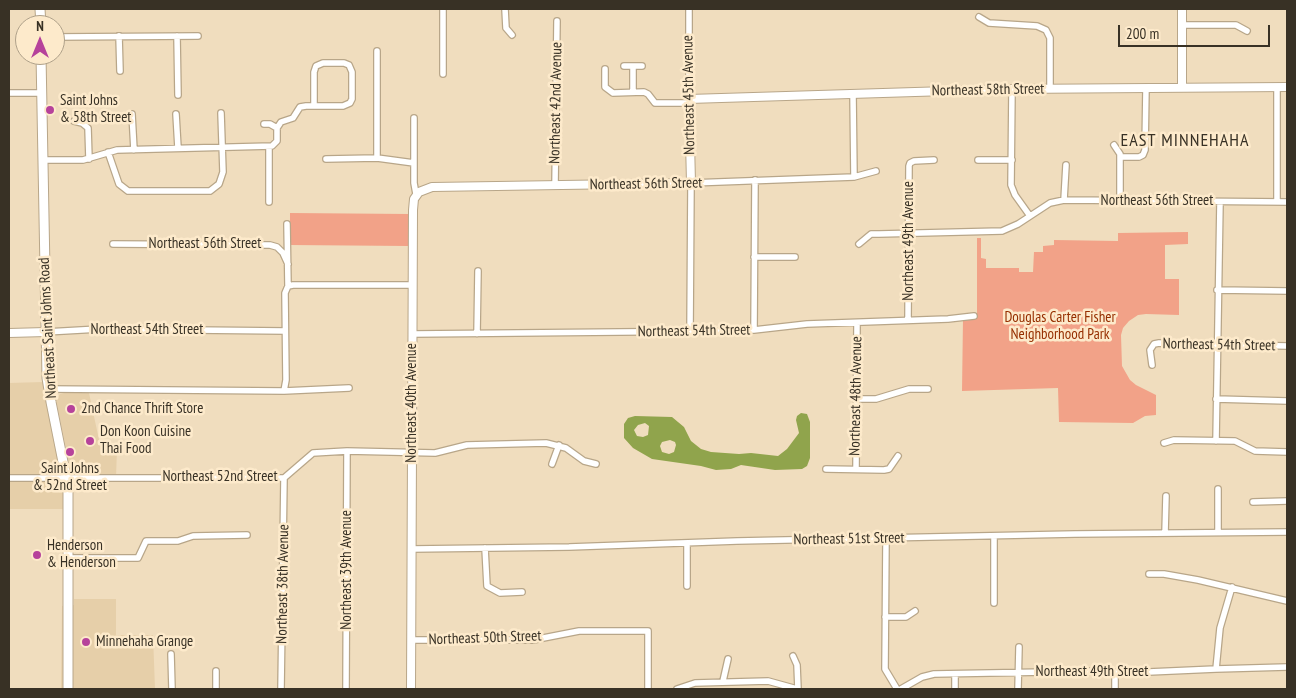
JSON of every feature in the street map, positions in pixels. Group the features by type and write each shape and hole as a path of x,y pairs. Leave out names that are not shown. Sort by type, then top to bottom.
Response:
{"main road":[{"name":"Northeast Saint Johns Road","path":"41,65 48,389 67,478 68,689"}],"street":[{"path":"443,74 444,9"},
{"path":"505,9 506,28 512,35"},
{"name":"Northeast 45th Avenue","path":"688,9 691,183 690,332"},
{"path":"1182,9 1182,88"},
{"path":"979,17 989,23 1037,26 1046,30 1050,38 1050,89"},
{"name":"Northeast 42nd Avenue","path":"555,186 557,21"},
{"path":"1182,25 1236,24 1247,31"},
{"path":"118,36 120,71"},
{"path":"177,36 178,95"},
{"path":"65,37 198,36"},
{"path":"376,51 377,158"},
{"path":"43,160 82,160 116,150 275,145 277,141 276,128 282,122 293,118 300,107 343,106 350,103 352,99 352,72 349,65 344,63 323,63 316,66 314,72 314,106"},
{"path":"624,66 642,66"},
{"path":"633,66 633,92"},
{"path":"605,69 604,87 613,93 646,92 653,102 658,104 689,101"},
{"path":"1277,87 1277,202"},
{"name":"Northeast 58th Street","path":"689,101 1012,89 1287,87"},
{"path":"1120,157 1139,157 1143,155 1146,144 1146,88"},
{"path":"1012,89 1012,189 1030,216"},
{"path":"9,93 42,93"},
{"path":"853,94 854,177"},
{"path":"108,152 119,184 128,191 206,191 214,188 222,178 221,113"},
{"path":"132,114 134,150"},
{"path":"176,114 178,148"},
{"name":"Northeast 40th Avenue","path":"411,689 413,204 416,194 414,183 414,118"},
{"path":"74,121 82,123 88,128 89,159"},
{"path":"264,124 276,128"},
{"path":"269,146 269,202"},
{"path":"1114,146 1120,154 1120,201"},
{"path":"326,159 377,158 414,163"},
{"name":"Northeast 49th Avenue","path":"908,320 910,163 934,160"},
{"path":"978,160 1012,160"},
{"path":"1064,200 1066,165"},
{"name":"Northeast 56th Street","path":"416,194 422,190 432,188 691,183 854,177 876,171"},
{"path":"754,330 755,180"},
{"name":"Northeast 56th Street","path":"859,244 871,234 1002,231 1011,228 1050,203 1064,200 1287,202"},
{"path":"1216,441 1217,290 1220,202"},
{"path":"284,391 286,380 285,293 288,286 287,224"},
{"name":"Northeast 56th Street","path":"113,244 270,245 277,247 283,252 288,264"},
{"path":"754,257 795,257"},
{"path":"477,334 478,271"},
{"path":"288,286 413,285"},
{"path":"1217,290 1287,292"},
{"name":"Northeast 54th Street","path":"413,334 754,330 802,324 948,319 974,316"},
{"name":"Northeast 48th Avenue","path":"856,469 857,323"},
{"name":"Northeast 54th Street","path":"9,333 99,329 285,331"},
{"name":"Northeast 54th Street","path":"1152,365 1150,357 1152,346 1159,342 1287,346"},
{"path":"48,389 284,391 349,388"},
{"path":"857,399 876,399 909,389 928,389"},
{"path":"1216,399 1287,401"},
{"path":"1164,443 1174,440 1235,441 1255,451 1287,452"},
{"name":"Northeast 52nd Street","path":"9,478 284,478 313,453 347,451 435,453 467,445 546,443 559,445 584,461 596,464"},
{"path":"552,464 559,445"},
{"name":"Northeast 39th Avenue","path":"346,689 347,451"},
{"path":"826,468 889,468 898,456"},
{"name":"Northeast 38th Avenue","path":"281,689 284,478"},
{"path":"1218,490 1218,532"},
{"path":"1165,533 1166,496"},
{"path":"1253,502 1287,501"},
{"name":"Northeast 51st Street","path":"412,550 886,538 1287,532"},
{"path":"68,558 138,558 146,541 178,541 193,536 247,535"},
{"path":"994,537 994,603"},
{"path":"886,538 885,668 899,689"},
{"path":"687,543 687,586"},
{"path":"485,548 488,586 500,593 522,592"},
{"path":"1149,574 1164,574 1198,580 1287,601"},
{"path":"1216,669 1220,628 1232,588"},
{"path":"885,617 906,617 915,611"},
{"name":"Northeast 50th Street","path":"411,640 534,640 579,630 648,631 648,689"},
{"path":"1018,689 1019,647"},
{"path":"171,654 172,689"},
{"path":"677,689 695,683 768,681 797,689 797,665 793,656"},
{"path":"723,681 728,659"},
{"name":"Northeast 49th Street","path":"899,689 922,677 934,674 1102,671 1115,673 1287,668"},
{"path":"216,671 216,689"},
{"path":"1115,673 1115,689"},
{"path":"955,674 955,689"}],"shaded area":[{"path":"43,382 60,467 63,487 63,509 9,509 9,383"},
{"path":"89,393 101,449 117,449 116,478 75,472 70,468 56,400 60,394"},
{"path":"801,413 807,414 810,422 810,458 807,466 802,469 775,470 741,465 731,469 716,470 652,459 633,448 624,438 624,424 628,418 635,416 672,417 684,427 691,441 701,449 711,452 778,456 787,449 799,433 797,416","holes":["645,423 649,426 648,435 643,437 637,436 634,430 638,425","670,440 675,442 674,452 669,454 662,452 660,446 662,442"]},
{"path":"74,599 116,599 116,635 153,635 155,689 61,689 62,606 74,605"}],"green space":[{"path":"290,213 409,214 409,246 290,245"},
{"name":"Douglas Carter Fisher Neighborhood Park","path":"1188,232 1188,244 1165,245 1165,279 1179,279 1179,315 1138,315 1123,328 1121,335 1122,366 1130,380 1156,395 1156,415 1145,416 1133,423 1059,422 1058,388 962,391 963,319 977,319 977,238 981,238 981,258 986,259 986,268 1019,268 1019,272 1033,272 1034,252 1043,252 1043,246 1054,245 1054,240 1118,241 1118,233"}],"place":[{"name":"Saint Johns & 58th Street","path":"50,110"},
{"name":"2nd Chance Thrift Store","path":"71,409"},
{"name":"Don Koon Cuisine Thai Food","path":"90,441"},
{"name":"Saint Johns & 52nd Street","path":"70,452"},
{"name":"Henderson & Henderson","path":"37,555"},
{"name":"Minnehaha Grange","path":"86,642"}],"district":[{"name":"EAST MINNEHAHA","path":"1185,141"}]}
